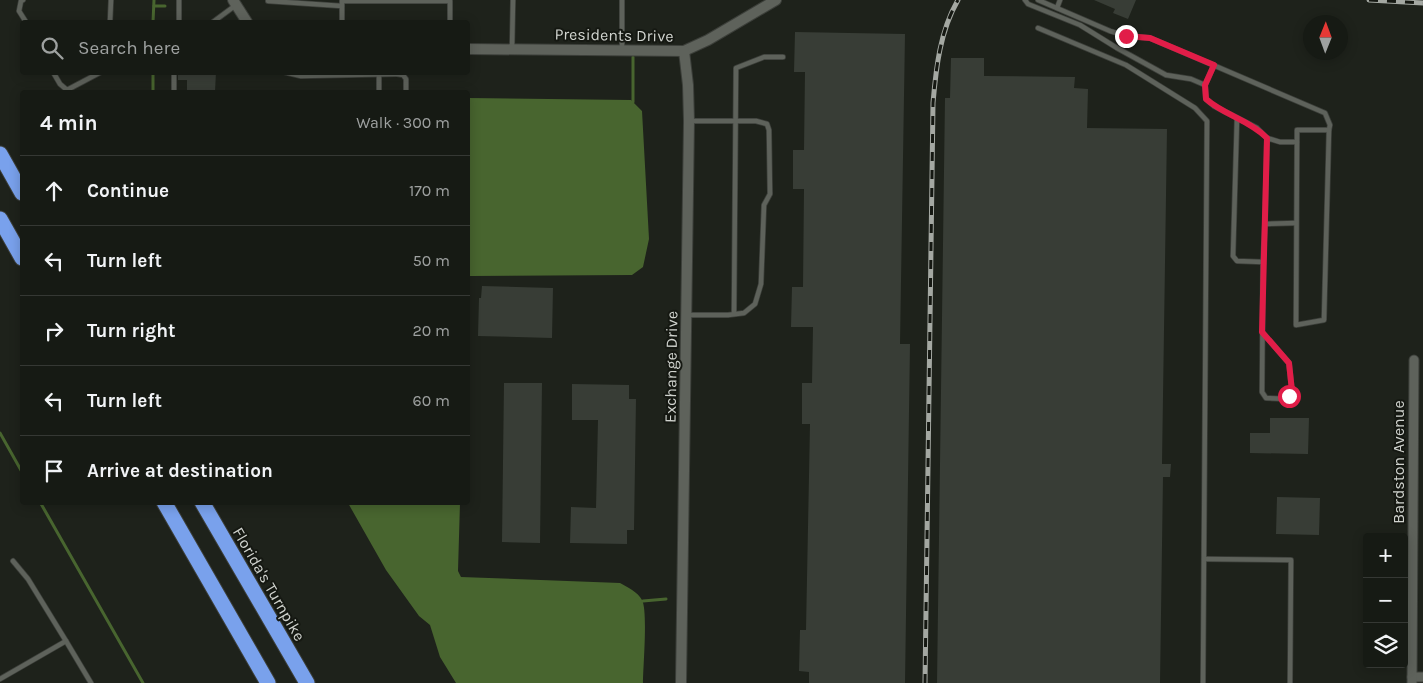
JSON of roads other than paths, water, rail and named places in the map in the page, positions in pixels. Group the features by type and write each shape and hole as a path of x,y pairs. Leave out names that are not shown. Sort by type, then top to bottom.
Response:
{"highway":[{"path":"0,154 20,189"},
{"path":"0,219 20,254"},
{"path":"166,505 268,683"},
{"name":"Florida's Turnpike","path":"204,505 306,683"}],"street":[{"name":"Presidents Drive","path":"470,48 684,51 708,40 776,0"},
{"path":"234,2 246,20"},
{"name":"Exchange Drive","path":"681,683 689,121 688,85 684,51"},
{"name":"Bardston Avenue","path":"1412,680 1414,360"},
{"path":"1412,680 1423,677"}],"lane":[{"path":"22,0 20,11 25,20"},
{"path":"110,20 111,0"},
{"path":"179,20 180,0"},
{"path":"268,0 342,6"},
{"path":"512,49 513,0"},
{"path":"622,0 622,50"},
{"path":"1025,0 1028,4 1080,24 1117,48 1166,75 1191,79 1205,85"},
{"path":"1038,0 1126,36 1150,38 1325,112 1330,124 1324,320 1296,325 1297,130 1329,130"},
{"path":"1056,8 1060,0"},
{"path":"342,20 342,1 450,1 450,20"},
{"path":"215,20 234,2"},
{"path":"1038,28 1126,65 1195,108 1208,121 1203,683"},
{"path":"734,314 736,68 764,57 783,57"},
{"path":"1214,65 1205,85 1206,99 1214,106 1257,128 1267,138 1280,142 1297,142"},
{"path":"55,75 60,84 67,90 95,75"},
{"path":"174,75 174,90"},
{"path":"297,75 379,75 379,90"},
{"path":"403,75 406,79 406,90"},
{"path":"1237,118 1233,256 1237,261 1263,262"},
{"path":"686,315 744,313 755,304 761,284 764,205 770,194 769,130 767,124 756,121 689,121"},
{"path":"1262,332 1289,363 1292,391 1286,398 1266,398 1262,395 1262,332 1263,262 1267,138"},
{"path":"1265,224 1296,223"},
{"path":"1204,559 1291,560 1290,683"},
{"path":"13,561 28,579 91,683"},
{"path":"0,679 66,642"}],"waterway":[{"path":"153,20 154,0"},
{"path":"154,6 165,6"},
{"path":"633,57 633,102"},
{"path":"153,75 153,90"},
{"path":"0,433 20,468"},
{"path":"42,505 143,683"},
{"path":"643,601 666,599"}],"railway":[{"path":"925,683 933,103 937,63 943,37 958,0"},
{"path":"1369,0 1423,3"}]}
